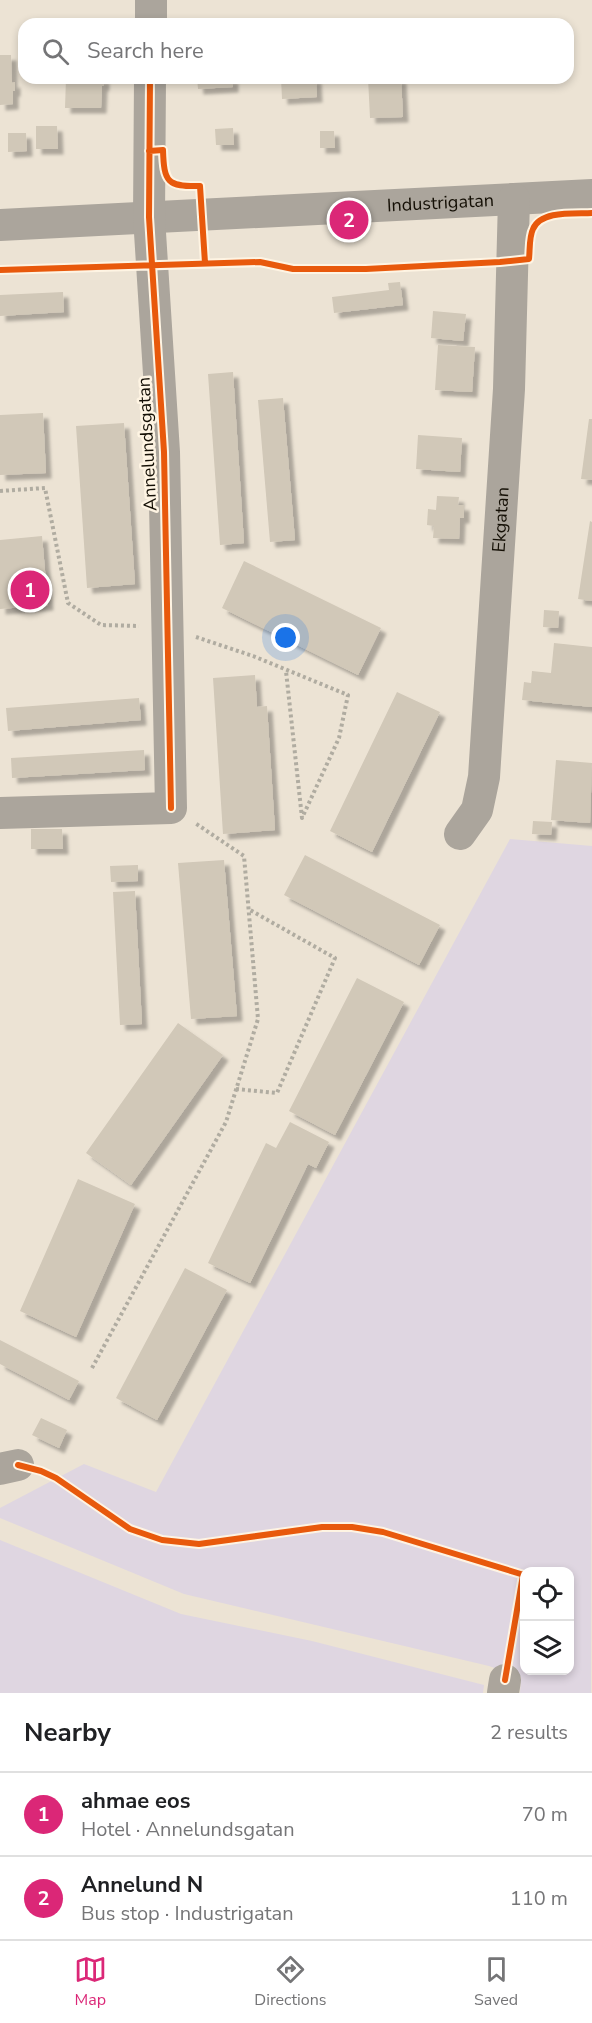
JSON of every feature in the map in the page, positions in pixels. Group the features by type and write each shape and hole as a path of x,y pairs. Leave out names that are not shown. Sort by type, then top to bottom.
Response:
{"street":[{"path":"151,0 151,18"},
{"name":"Annelundsgatan","path":"150,84 149,217 164,452 171,808"},
{"name":"Industrigatan","path":"0,225 592,195"},
{"name":"Ekgatan","path":"460,834 477,810 484,777 509,389 514,199"},
{"path":"0,813 171,808"}],"path":[{"path":"0,491 45,488 68,603 101,625 168,627 253,656 348,695 339,738 302,818 286,671"},
{"path":"92,1368 226,1122 258,1019 244,856 171,808"},
{"path":"236,1089 277,1093 335,958 249,910"}],"shaded area":[{"path":"510,839 592,846 591,1693 520,1693 521,1677 489,1666 184,1594 0,1518 0,1508 84,1464 156,1492"},
{"path":"0,1540 181,1614 312,1641 484,1685 483,1693 0,1693"}],"building":[{"path":"0,55 11,55 12,83 15,82 13,104 0,105"},
{"path":"66,84 104,84 101,108 65,108"},
{"path":"198,84 233,84 233,87 198,89"},
{"path":"281,84 316,84 317,97 282,99"},
{"path":"368,84 401,84 403,117 370,118"},
{"path":"36,126 57,126 58,149 36,149"},
{"path":"233,128 234,145 216,145 215,129"},
{"path":"320,131 334,131 335,148 320,148"},
{"path":"8,133 26,133 27,151 8,152"},
{"path":"400,282 403,305 334,313 332,297 389,290 388,283"},
{"path":"63,292 64,312 0,316 0,295"},
{"path":"433,311 466,314 463,341 431,338"},
{"path":"438,345 475,347 472,392 435,390"},
{"path":"233,372 244,543 220,545 208,374"},
{"path":"283,398 295,540 270,542 258,400"},
{"path":"43,413 46,473 0,475 0,415"},
{"path":"589,419 592,419 592,480 581,479"},
{"path":"124,423 135,584 87,588 76,426"},
{"path":"418,435 462,438 460,472 416,469"},
{"path":"437,496 459,497 458,505 464,505 464,518 460,518 459,539 433,538 434,526 427,525 428,509 436,510"},
{"path":"590,521 592,522 592,601 578,599"},
{"path":"42,536 48,605 0,609 0,540"},
{"path":"244,561 381,628 358,675 222,608"},
{"path":"544,610 559,611 558,628 543,627"},
{"path":"554,643 592,647 592,707 522,700 524,682 531,683 532,671 551,673"},
{"path":"255,675 257,707 267,706 275,830 223,834 213,678"},
{"path":"397,692 440,712 372,852 330,831"},
{"path":"139,698 141,720 8,731 6,708"},
{"path":"144,750 145,770 12,778 11,758"},
{"path":"556,760 592,763 590,823 551,820"},
{"path":"533,821 552,822 551,835 532,834"},
{"path":"31,829 62,829 63,849 31,849"},
{"path":"305,855 440,925 419,965 284,895"},
{"path":"224,860 237,1016 191,1019 178,863"},
{"path":"138,865 138,881 111,882 110,866"},
{"path":"135,891 142,1024 120,1025 113,892"},
{"path":"357,978 404,1002 335,1135 289,1111"},
{"path":"178,1023 223,1055 131,1185 86,1153"},
{"path":"290,1122 329,1142 316,1168 308,1164 250,1283 208,1263 266,1143 276,1148"},
{"path":"78,1179 135,1204 76,1337 20,1311"},
{"path":"185,1268 227,1290 157,1420 116,1398"},
{"path":"0,1340 79,1381 69,1400 0,1364"},
{"path":"41,1418 67,1430 59,1448 32,1435"}],"cycle path":[{"path":"150,84 149,217 164,452 171,808"},
{"path":"149,151 163,150 166,176 174,183 200,186 205,263"},
{"path":"0,270 260,262 293,269 366,269 500,262 529,259 533,229 543,219 559,214 592,213"},
{"path":"18,1465 56,1478 130,1529 162,1540 199,1544 322,1527 352,1527 383,1532 520,1574"},
{"path":"505,1680 520,1592"}],"place":[{"name":"Annelund N","path":"349,220"},
{"name":"ahmae eos","path":"30,590"}]}
